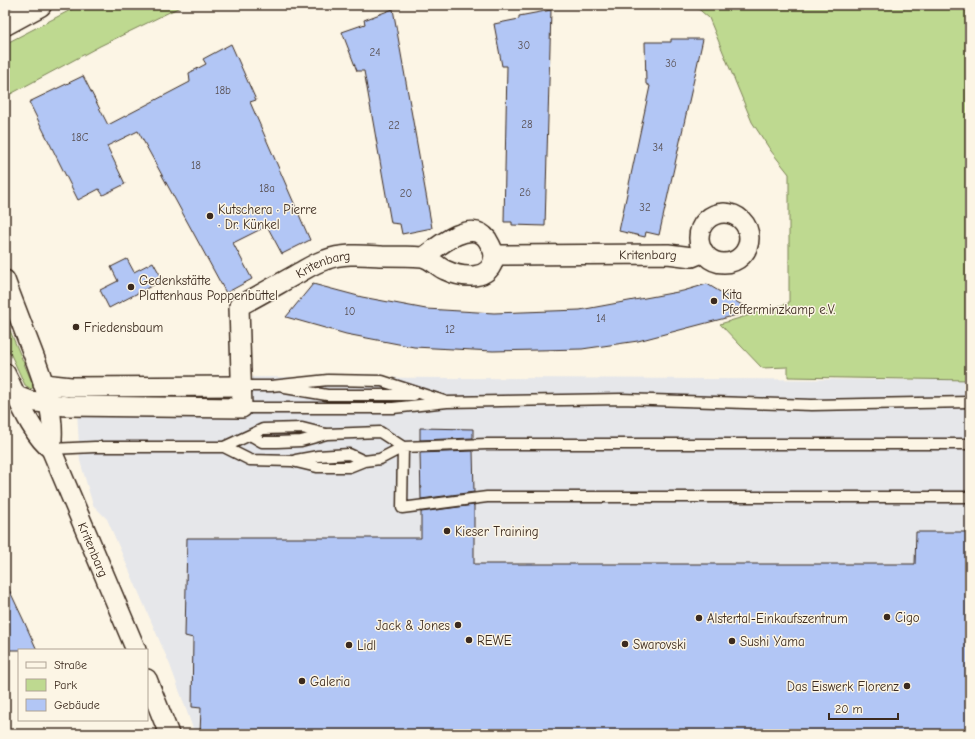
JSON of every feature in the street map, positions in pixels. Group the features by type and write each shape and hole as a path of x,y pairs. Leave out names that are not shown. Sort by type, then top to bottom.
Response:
{"main road":[{"path":"5,24 40,5"}],"street":[{"path":"467,232 475,232 486,237 493,249 494,255 490,269 476,276 462,275 445,270 424,257 440,243 457,234 467,232"},
{"name":"Kritenbarg","path":"494,255 668,254 692,257 704,252"},
{"name":"Kritenbarg","path":"242,408 239,306 325,259 356,255 424,257"},
{"name":"Kritenbarg","path":"5,280 40,372 52,426 53,438 51,449"},
{"name":"Kritenbarg","path":"5,373 39,438 51,449 136,649"},
{"path":"43,384 71,387 241,386"},
{"path":"17,396 30,401 82,406 242,408"},
{"path":"148,684 151,700 169,734"}],"lane":[{"path":"241,386 271,386 328,380 382,381 448,402"},
{"path":"271,386 327,395 426,396"},
{"path":"242,408 393,408 448,402 621,399 812,405 970,402"},
{"path":"51,449 103,447 224,447 250,435 262,442 277,442 301,441 327,434 380,432 403,447"},
{"path":"224,447 250,460 292,461 318,467 349,467 364,460 380,459 403,447 487,444 970,444"},
{"path":"403,447 402,508 487,497 970,497"}],"shaded area":[{"path":"230,377 970,380 970,734 195,734 170,665 107,519 93,505 80,461 75,379"}],"green space":[{"path":"80,5 184,5 100,46 5,97 5,44"},
{"path":"694,5 970,5 970,380 788,377 788,367 762,368 720,324 789,303 789,174 771,151 752,122 709,18"},
{"path":"5,319 34,387 31,389 25,385 5,342"}],"building":[{"path":"393,9 432,228 402,234 400,224 391,223 364,71 357,71 342,32 365,24 364,20"},
{"path":"551,10 545,226 512,225 512,222 504,222 507,66 502,66 494,24 519,19 519,16"},
{"path":"671,39 703,39 659,235 646,232 645,237 619,231 650,86 646,84 645,42 671,42"},
{"path":"231,44 256,100 250,102 310,240 282,254 267,226 233,243 252,279 226,293 138,131 107,146 125,184 103,195 99,189 78,200 29,102 83,76 108,125 190,82 189,73 206,64 203,59"},
{"path":"127,259 134,272 153,262 163,280 109,308 100,290 118,281 111,267"},
{"path":"313,284 362,297 426,309 494,313 580,310 683,291 707,284 752,311 638,341 582,349 493,351 414,347 346,334 286,317"},
{"path":"420,428 473,429 473,438 420,440"},
{"path":"473,451 474,492 421,499 420,453"},
{"name":"Alstertal-Einkaufszentrum","path":"474,505 474,564 915,564 916,532 970,532 970,734 200,734 201,708 192,707 193,638 185,636 187,538 421,538 421,512"},
{"path":"5,581 37,649 5,650"}],"place":[{"name":"Kutschera · Pierre · Dr. Künkel","path":"210,216"},
{"name":"Gedenkstätte Plattenhaus Poppenbüttel","path":"131,287"},
{"name":"Kita Pfefferminzkamp e.V.","path":"714,301"},
{"name":"Friedensbaum","path":"76,327"},
{"name":"Kieser Training","path":"447,531"},
{"name":"Cigo","path":"887,617"},
{"name":"Alstertal-Einkaufszentrum","path":"699,618"},
{"name":"Jack & Jones","path":"458,625"},
{"name":"REWE","path":"469,640"},
{"name":"Sushi Yama","path":"732,641"},
{"name":"Swarovski","path":"625,644"},
{"name":"Lidl","path":"349,645"},
{"name":"Galeria","path":"302,681"},
{"name":"Das Eiswerk Florenz","path":"907,686"}]}
